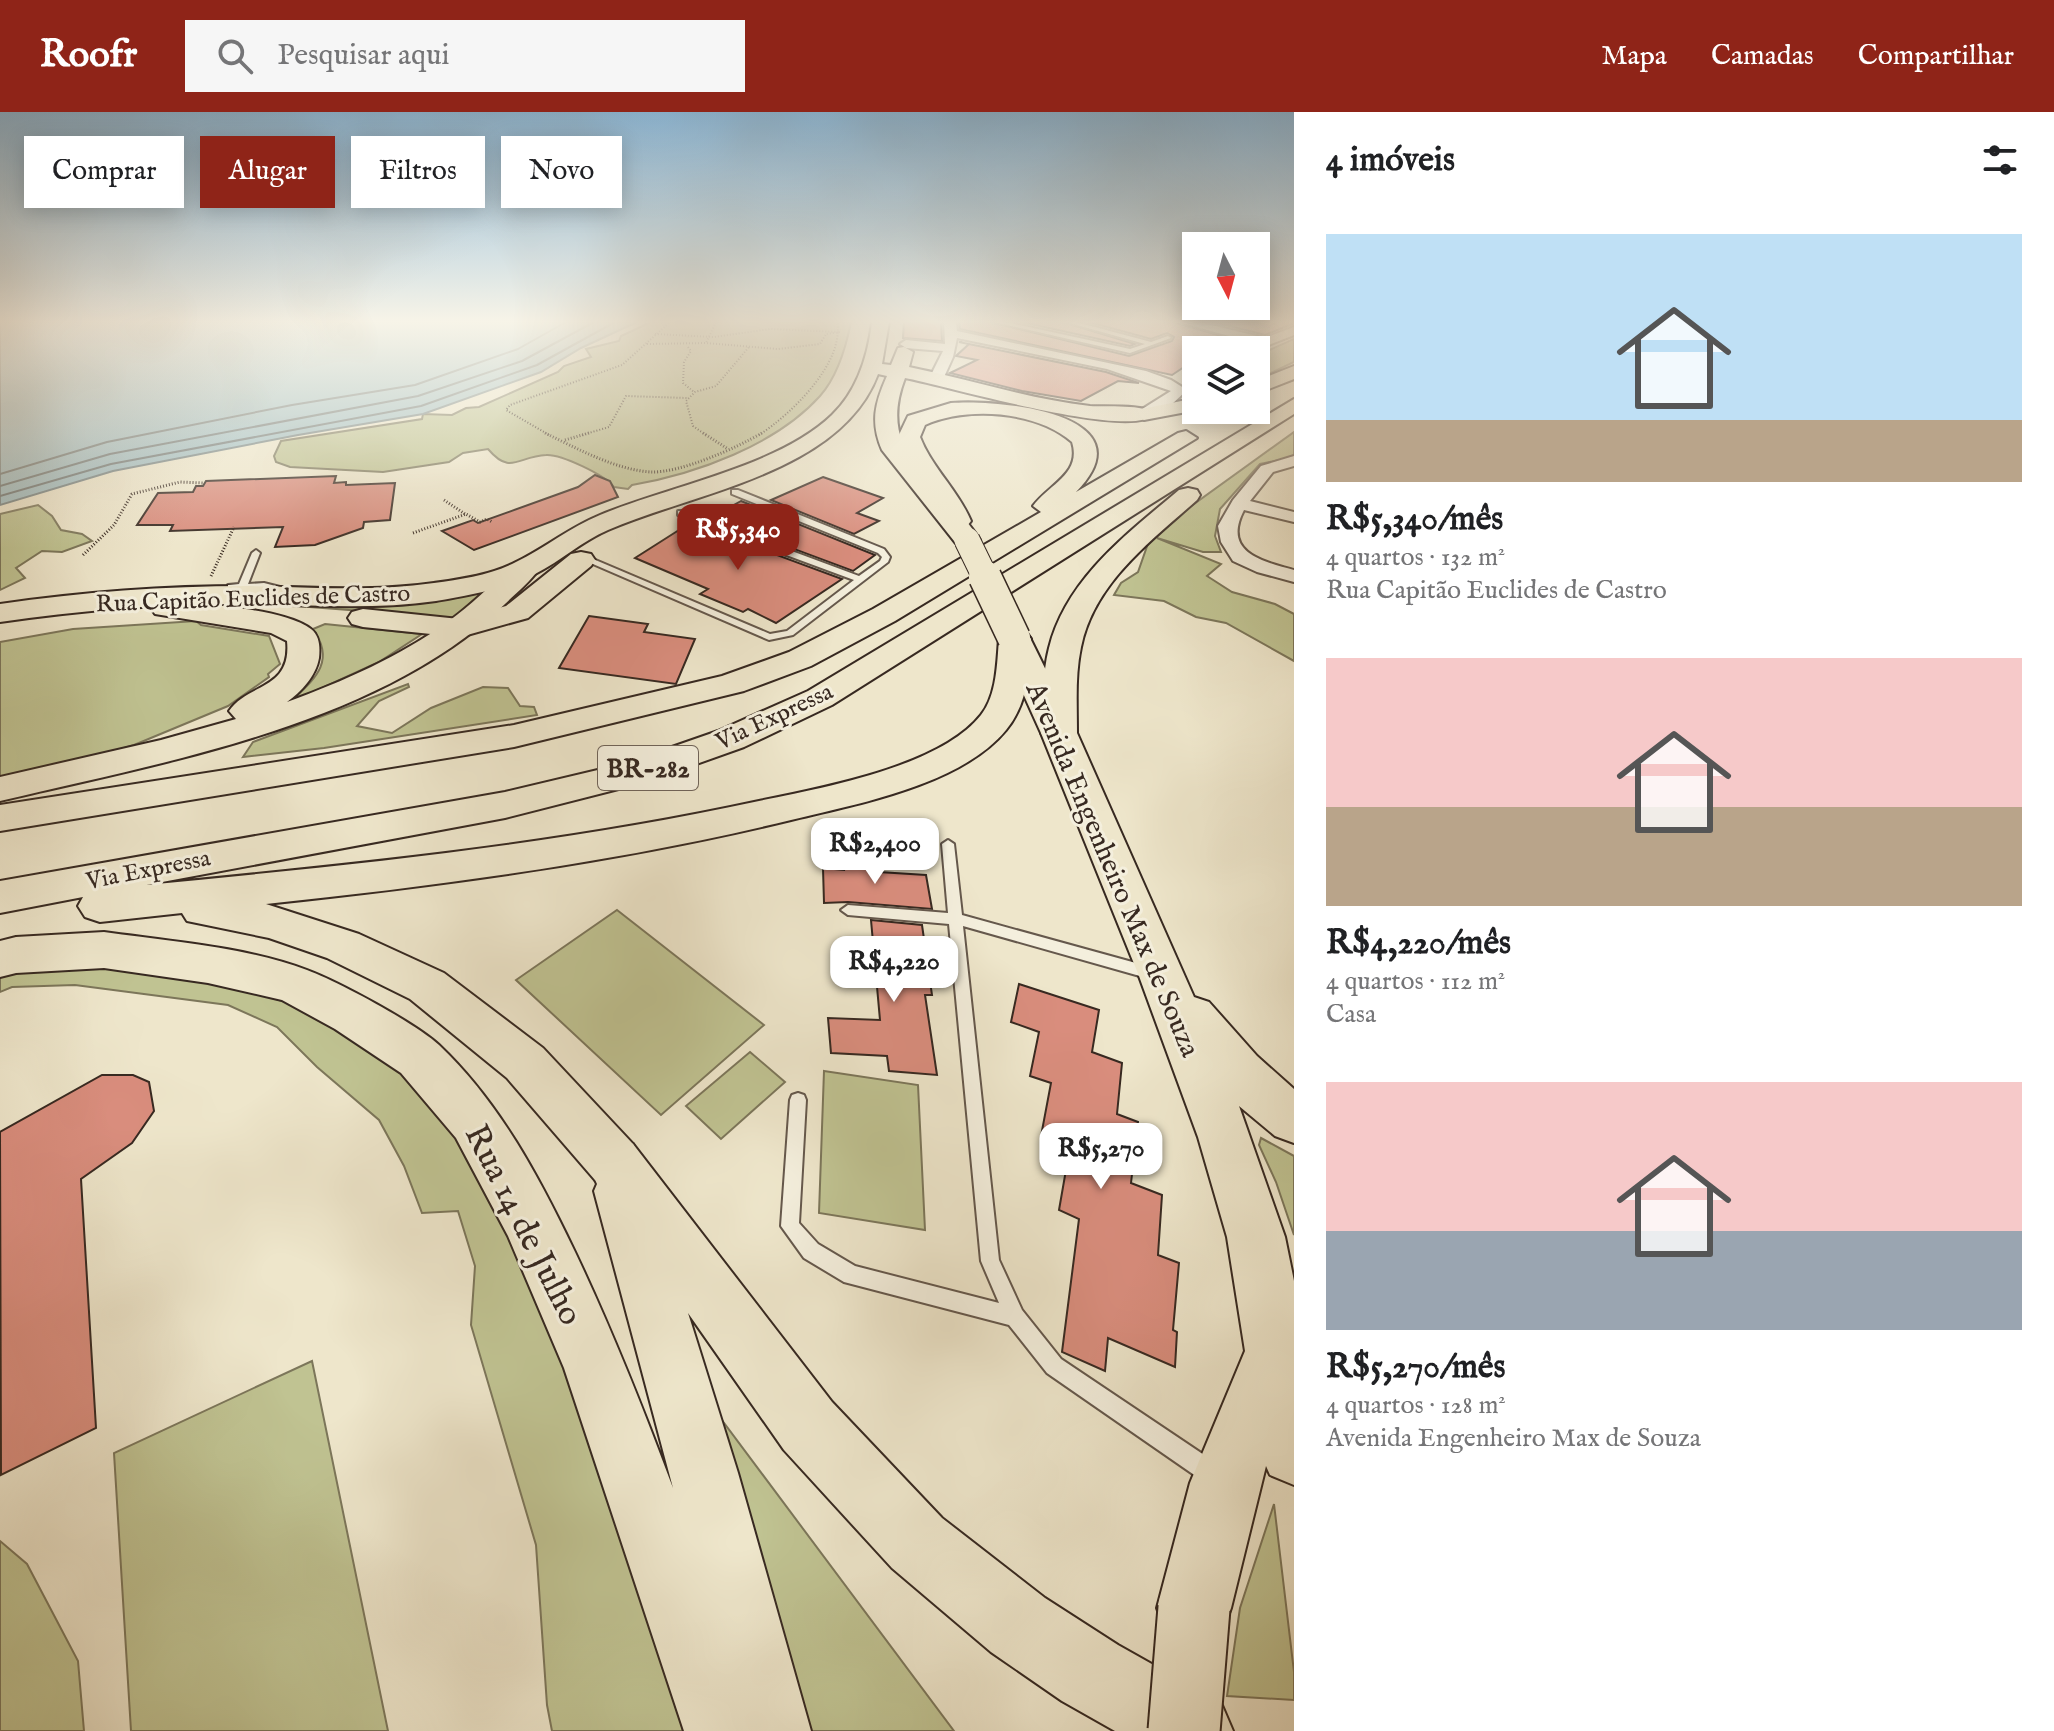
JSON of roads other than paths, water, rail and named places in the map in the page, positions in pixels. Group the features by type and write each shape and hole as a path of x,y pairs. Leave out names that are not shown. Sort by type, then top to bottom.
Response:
{"main road":[{"name":"Rua Capitão Euclides de Castro","path":"0,613 90,602 214,595 313,598 434,592 487,581 525,569 594,527 763,463 803,444 829,429 863,398"},
{"name":"Rua Capitão Euclides de Castro","path":"0,627 166,608 255,609 460,628 517,612 583,558 627,534 813,459 863,426 876,398"},
{"name":"Avenida Engenheiro Max de Souza","path":"884,398 884,430 891,446 963,531 1059,733 1162,976 1229,1151 1256,1237 1286,1345 1294,1451"},
{"path":"1020,398 1074,411 1111,415 1144,414 1209,426 1191,492 1137,541 1088,593 1067,637 1060,687 1059,733"},
{"name":"Via Expressa","path":"0,818 514,736 732,684 800,659 1209,426 1294,405"},
{"path":"940,581 1026,522 1068,485 1086,458 1083,441 1056,423 1005,410 956,409 916,421 909,437 912,448 942,487 963,531"},
{"name":"Via Expressa","path":"0,897 505,805 633,774 731,739 820,698 1209,426"},
{"path":"0,789 134,759 269,720 387,673 460,628 525,569"},
{"path":"70,772 205,730 268,700 301,672 306,652 302,637 279,625 166,608"},
{"path":"100,906 557,854 724,823 862,790 910,774 959,750 985,732 1002,714 1010,692 1015,639"},
{"path":"0,909 100,906 199,910 272,922 343,946 427,986 525,1063 614,1162 808,1426 917,1543 1018,1625 1090,1673 1193,1731"},
{"name":"Rua 14 de Julho","path":"0,959 16,955 104,950 208,965 293,984 352,1015 419,1058 475,1121 528,1216 595,1365 724,1731"},
{"path":"1162,976 1218,1051 1264,1099 1294,1119"},
{"path":"614,1162 704,1473 771,1731"},
{"path":"1184,1731 1194,1608 1225,1483 1286,1345"}],"street":[{"path":"1144,414 1171,398"},
{"path":"1294,461 1267,469 1239,504 1227,526 1230,542 1240,557 1264,568 1294,576"},
{"path":"1239,504 1294,517"}],"lane":[{"path":"583,558 769,637 790,633 884,562 886,557 881,551 735,492"},
{"path":"681,513 861,580"},
{"path":"243,586 256,553"},
{"path":"90,602 128,590 243,586 264,586 313,598"},
{"path":"948,844 990,1261 1015,1317 1054,1366 1225,1483"},
{"path":"0,881 55,887"},
{"path":"848,910 956,919 1162,976"},
{"path":"798,1100 790,1226 811,1251 851,1275 1015,1317"}],"water":[{"path":"0,398 469,398 423,414 113,471 0,505"}]}
